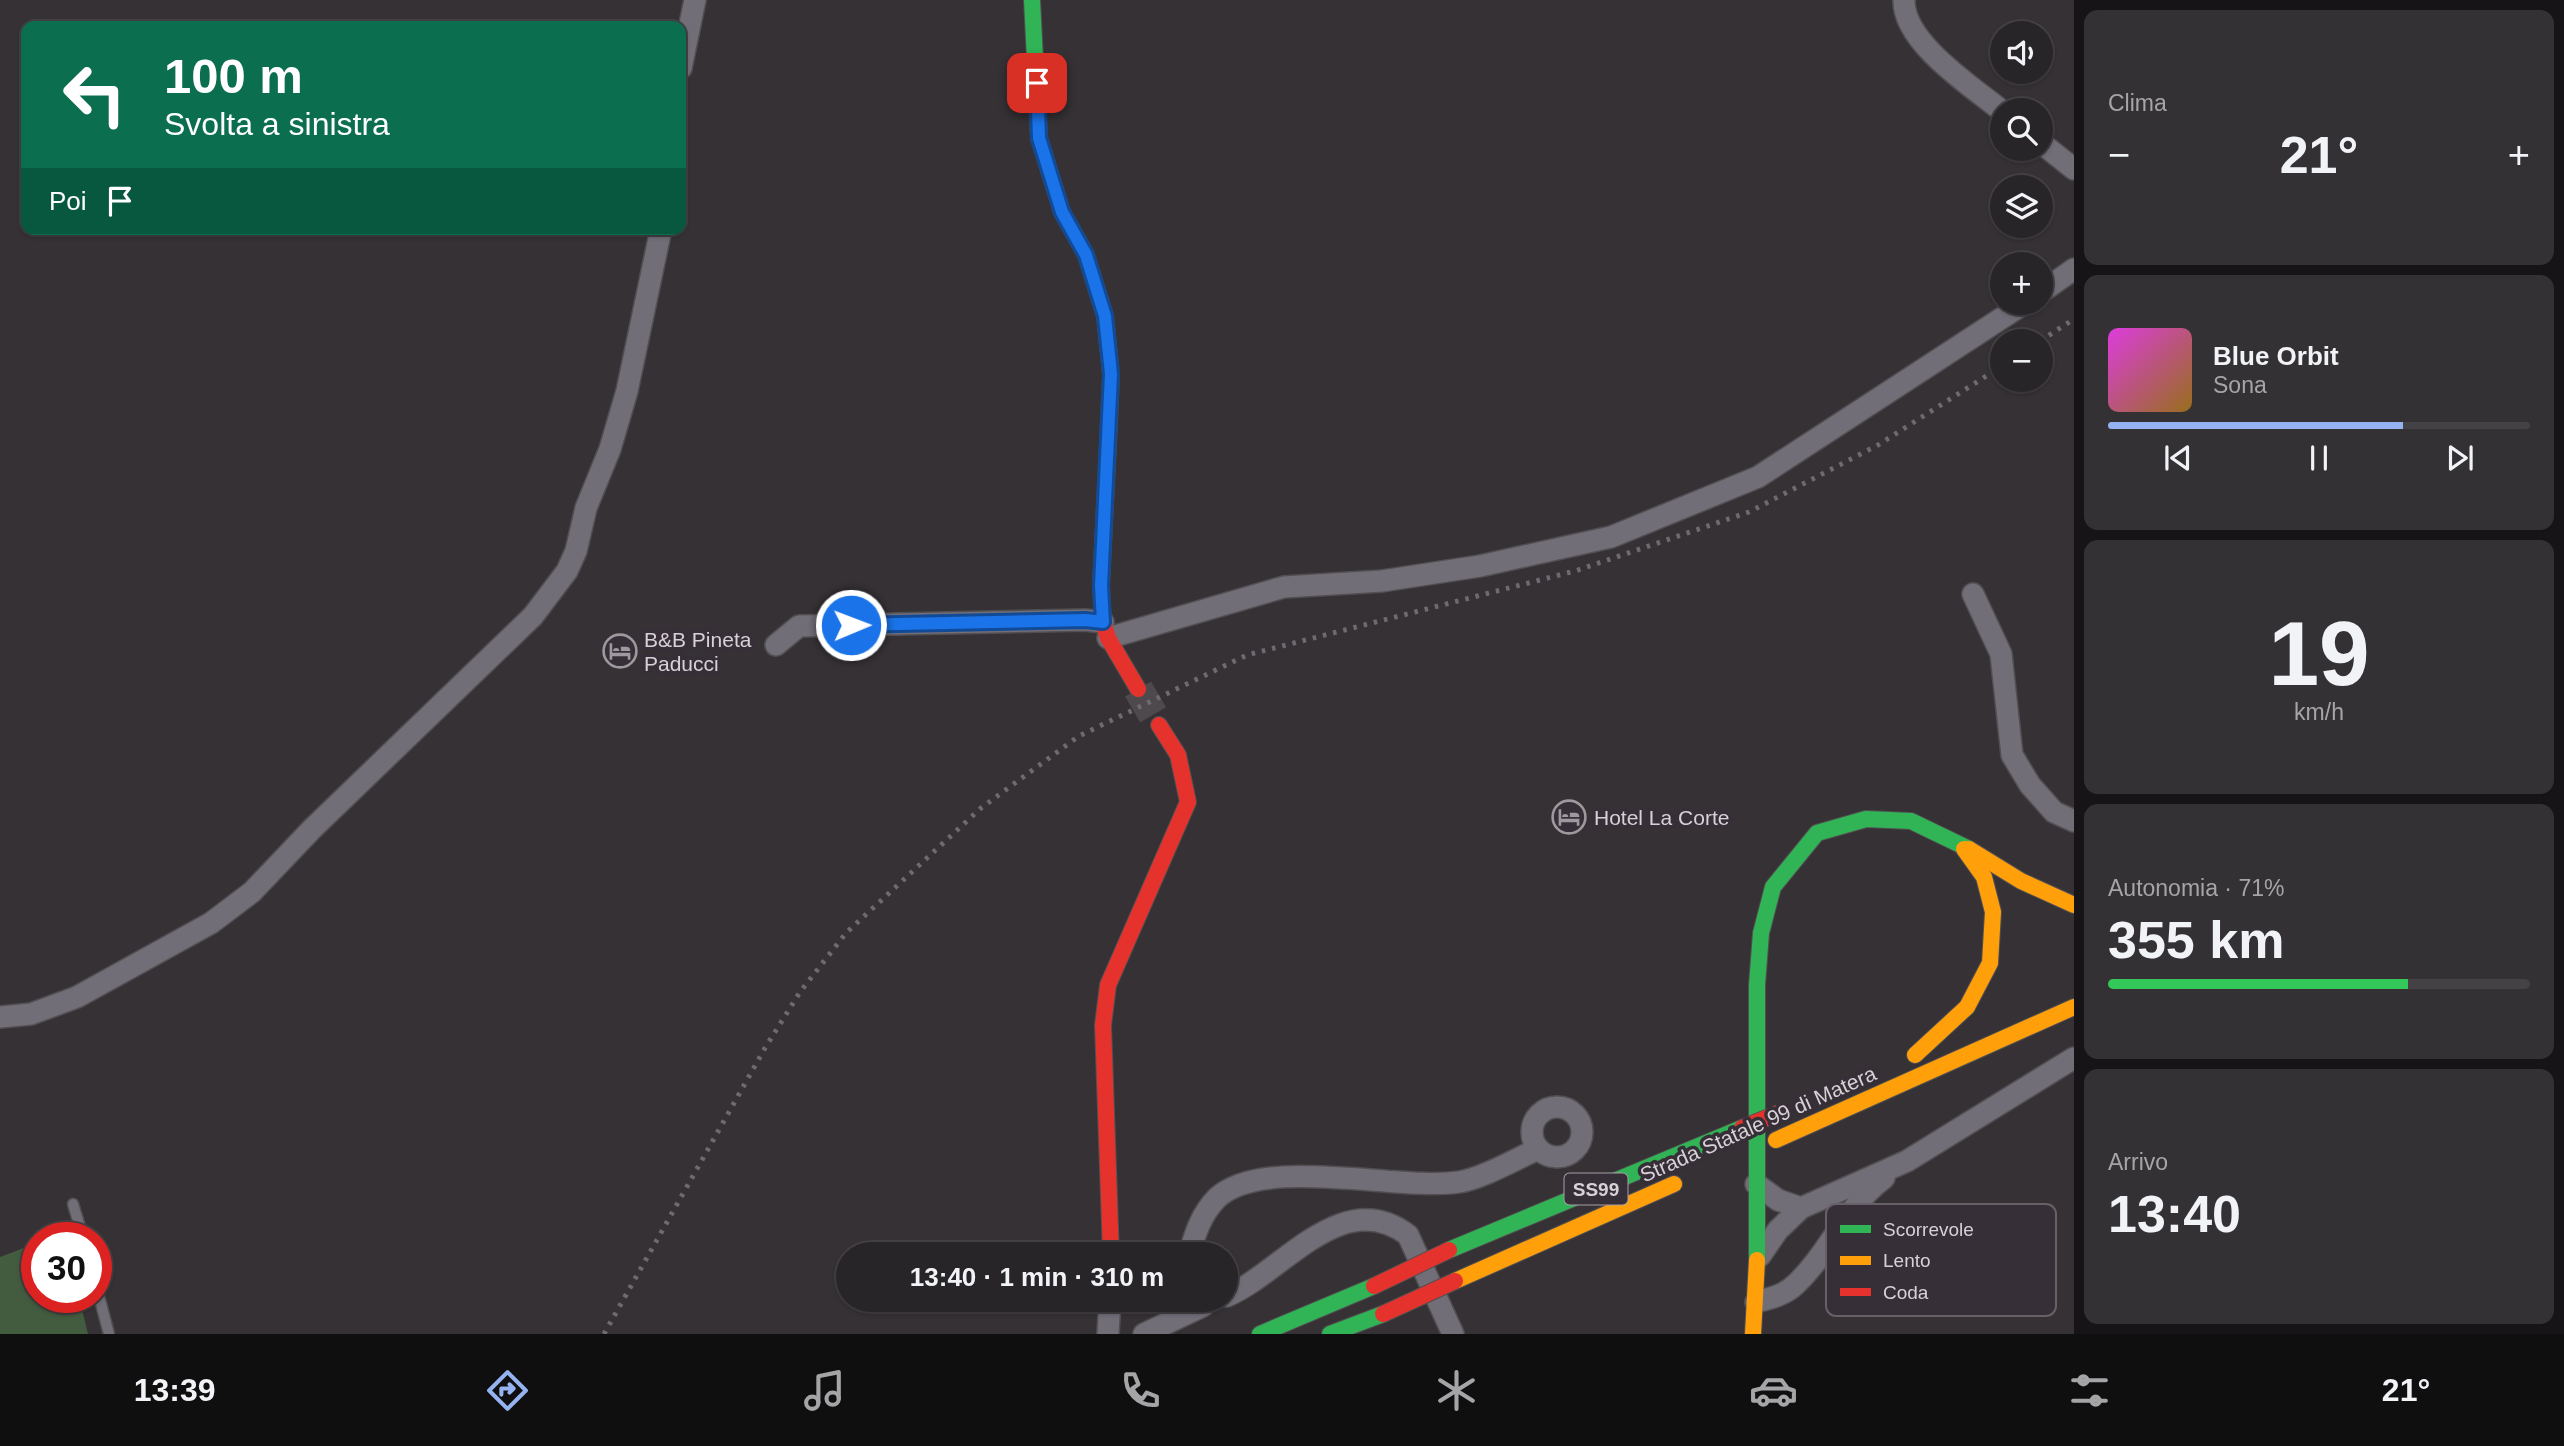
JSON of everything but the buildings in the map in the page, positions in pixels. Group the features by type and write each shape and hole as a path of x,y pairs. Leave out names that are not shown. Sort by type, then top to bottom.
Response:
{"main road":[{"path":"1032,0 1039,138 1062,212 1086,255 1105,316 1111,374 1101,586 1105,630 1138,689"},
{"path":"1111,1242 1103,1025 1108,985 1188,802 1178,755 1159,725"},
{"path":"1754,1332 1757,985 1761,933 1773,887 1817,833 1866,819 1911,821 1961,844 2021,881 2074,905"},
{"path":"1961,844 1984,877 1993,912 1990,963 1967,1007 1909,1058 1962,1035"},
{"name":"Strada Statale 99 di Matera","path":"1742,1154 2074,1007"},
{"name":"Strada Statale 99 di Matera","path":"1260,1334 1374,1286 1449,1250 1785,1110"},
{"name":"Strada Statale 99 di Matera","path":"1330,1334 1383,1314 1692,1176"}],"street":[{"path":"686,44 695,0"},
{"path":"1904,0 1904,11 1916,35 1990,100"},
{"path":"2053,152 2074,169"},
{"path":"0,1017 32,1014 77,997 211,923 242,900 533,616 567,571 576,551 586,508 610,449 627,391 660,235"},
{"path":"2053,284 2074,269"},
{"path":"776,645 799,626 1085,620 1105,630 1284,587 1382,581 1480,566 1611,537 1758,477 2007,315"},
{"path":"1973,594 2001,654 2012,755 2030,785 2054,812 2074,821"},
{"path":"1856,1204 1875,1184 1907,1161 2074,1058"},
{"path":"1193,1242 1197,1226 1218,1198 1248,1181 1300,1178 1460,1182 1538,1149"},
{"path":"1756,1260 1778,1230 1801,1208 1907,1161"},
{"path":"1756,1184 1778,1200 1801,1208"},
{"path":"1238,1289 1318,1235 1349,1220 1373,1219 1396,1226 1408,1235 1453,1334"},
{"path":"1756,1302 1779,1296 1795,1286 1826,1243"},
{"path":"1108,1334 1109,1312"},
{"path":"1144,1334 1187,1312"}],"lane":[{"path":"73,1205 78,1222"},
{"path":"104,1313 110,1334"}],"green space":[{"path":"21,1249 21,1313 83,1313 88,1334 0,1334 0,1257"}],"tunnel":[{"path":"1138,689 1159,725"}],"railway":[{"path":"2053,333 2074,319"},
{"path":"604,1334 765,1048 800,992 846,933 981,808 1079,736 1247,655 1575,571 1749,512 1878,445 1990,374"}],"traffic: fast":[{"path":"1032,0 1039,138 1062,212 1086,255 1105,316 1111,375 1109,425"},
{"path":"1757,1260 1757,985 1761,933 1773,887 1817,833 1866,819 1911,821 1969,849"},
{"path":"1449,1250 1742,1128"},
{"path":"1260,1334 1374,1286"},
{"path":"1330,1334 1383,1314"}],"traffic: slow":[{"path":"1915,1055 1967,1007 1990,963 1993,912 1984,877 1964,849"},
{"path":"1969,849 2021,881 2074,905"},
{"path":"1776,1140 2074,1007"},
{"path":"1455,1281 1674,1184"},
{"path":"1753,1334 1757,1260"}],"traffic: jam":[{"path":"1109,425 1101,586 1103,622 1108,638 1138,689"},
{"path":"1111,1242 1103,1025 1108,985 1188,802 1178,755 1159,725"},
{"path":"1742,1128 1779,1113"},
{"path":"1374,1286 1449,1250"},
{"path":"1383,1314 1455,1281"}],"place":[{"name":"B&B Pineta Paducci","path":"620,651"},
{"name":"Hotel La Corte","path":"1569,817"}],"route":[{"path":"851,625 1085,620 1103,622 1101,586 1111,374 1105,316 1086,255 1062,212 1039,138 1037,83"}]}
